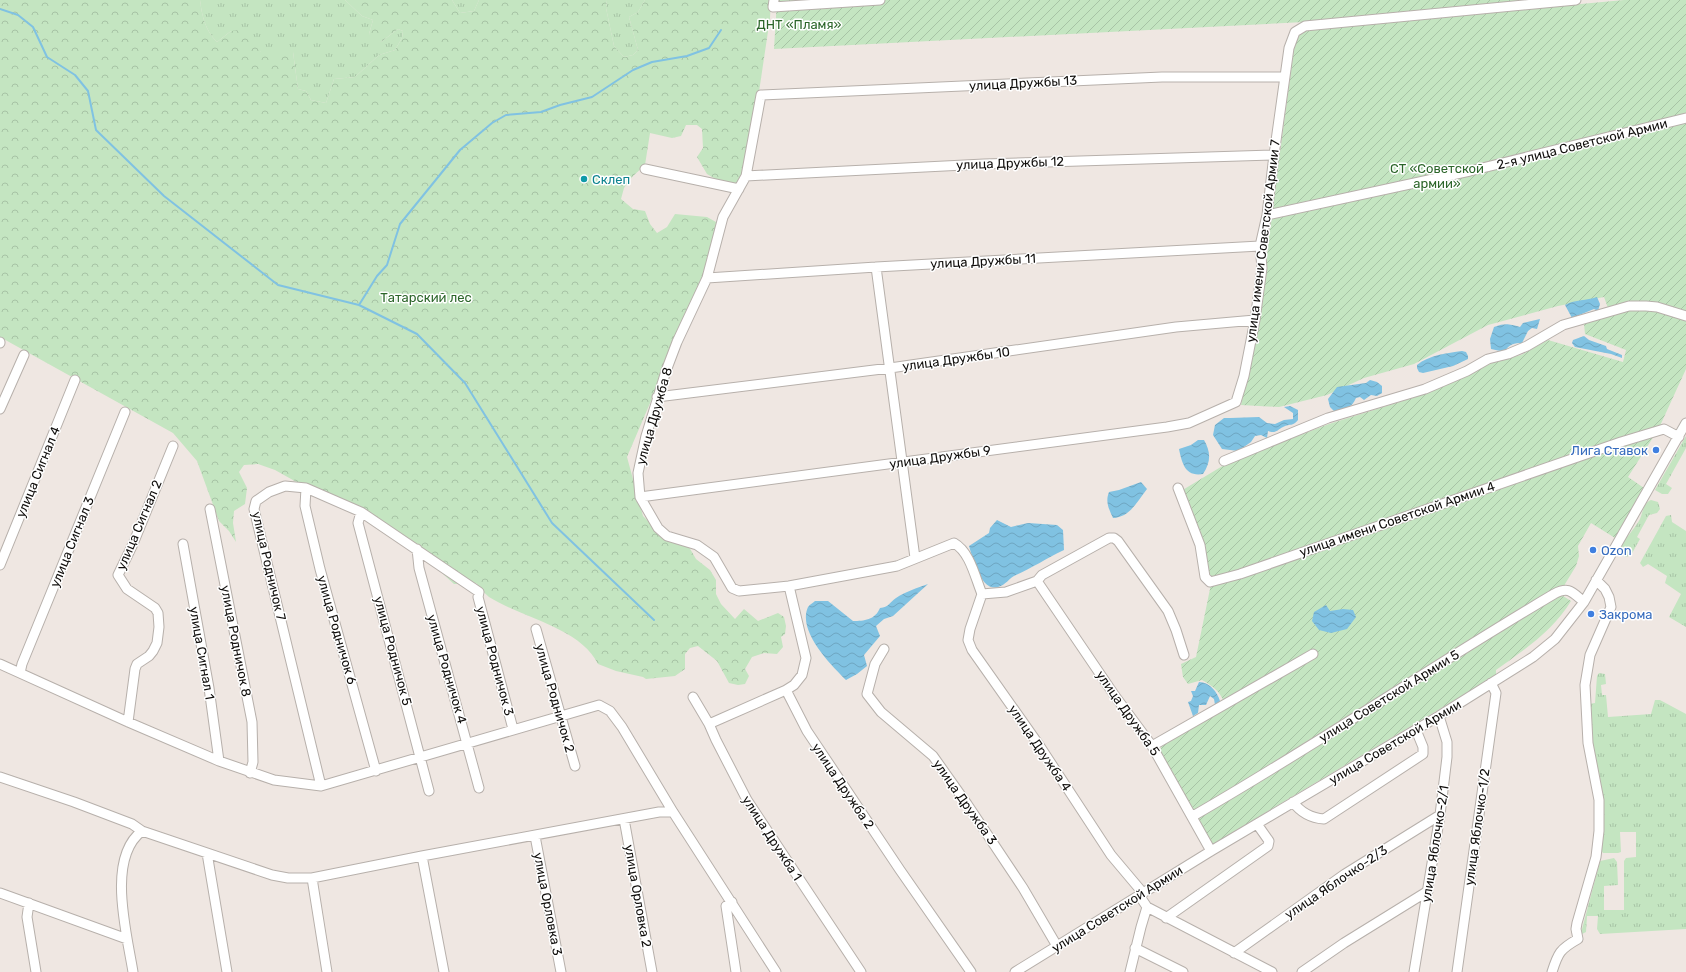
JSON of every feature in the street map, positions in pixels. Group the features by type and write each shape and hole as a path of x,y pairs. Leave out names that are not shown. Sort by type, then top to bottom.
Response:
{"street":[{"path":"774,3 880,0"},
{"name":"улица имени Советской Армии 7","path":"1236,402 1244,376 1255,320 1262,268 1260,246 1267,215 1285,77 1290,48 1295,32 1305,26 1321,24 1576,0"},
{"name":"улица Дружбы 13","path":"761,96 1162,77 1285,77"},
{"name":"улица Дружба 8","path":"761,96 746,176 723,217 707,278 677,342 657,397 646,436 638,473 640,497 658,528 667,536 697,545 714,557 732,588 739,591 789,586 897,566 954,542 960,546 964,552 982,594"},
{"name":"2-я улица Советской Армии","path":"1267,215 1470,171 1686,118"},
{"name":"улица Дружбы 12","path":"746,176 984,164 1274,155"},
{"path":"645,169 739,189"},
{"name":"улица Дружбы 11","path":"707,278 876,267 1260,246"},
{"path":"876,267 915,558"},
{"path":"1224,461 1328,418 1425,389 1467,371 1488,360 1521,349 1563,325 1629,306 1657,307 1686,316"},
{"name":"улица Дружбы 10","path":"657,397 890,368 1176,327 1255,320"},
{"path":"0,409 24,355"},
{"name":"улица Сигнал 4","path":"0,565 75,380"},
{"name":"улица Дружбы 9","path":"640,497 1168,427 1189,423 1236,402"},
{"name":"улица Сигнал 3","path":"20,673 22,664 124,412"},
{"name":"улица Советской Армии","path":"1015,972 1211,851 1439,716 1533,657 1555,639 1584,602 1686,423"},
{"name":"улица имени Советской Армии 4","path":"1178,488 1200,545 1205,577 1210,582 1240,574 1621,442 1664,429 1678,437"},
{"name":"улица Сигнал 2","path":"128,722 135,669 137,664 149,656 153,651 157,643 159,627 158,613 155,608 127,589 118,575 133,544 172,446"},
{"name":"улица Родничок 7","path":"321,786 254,509 256,501 269,492 285,486 306,488 361,512 417,548 479,592"},
{"name":"улица Родничок 6","path":"306,488 306,506 320,569 376,771"},
{"name":"улица Родничок 8","path":"210,509 252,722 252,762 250,773"},
{"name":"улица Родничок 5","path":"361,512 358,523 429,791"},
{"path":"982,594 1006,592 1037,581 1042,575 1108,538 1114,538 1118,541 1168,611 1184,655"},
{"name":"улица Сигнал 1","path":"183,544 209,688 219,761"},
{"name":"улица Родничок 4","path":"417,548 419,568 479,788"},
{"path":"1552,972 1557,957 1564,947 1578,939 1576,929 1577,923 1596,858 1599,831 1599,800 1588,743 1585,685 1590,655 1611,607 1605,589 1596,580"},
{"name":"улица Дружба 5","path":"1037,581 1115,696 1152,746 1193,816 1211,851"},
{"path":"709,724 786,690 794,685 802,675 806,658 789,586"},
{"name":"улица Советской Армии 5","path":"1193,816 1261,777 1554,594 1562,590 1570,590 1584,602"},
{"name":"улица Родничок 3","path":"479,592 478,598 513,729"},
{"name":"улица Дружба 4","path":"982,594 968,640 972,650 1039,745 1111,855 1141,894 1147,907"},
{"name":"улица Родничок 2","path":"536,629 575,766"},
{"name":"улица Дружба 3","path":"884,649 875,664 867,694 881,712 933,756 968,804 1023,888 1057,946"},
{"path":"1152,746 1313,654"},
{"path":"0,664 128,722 250,773 274,780 321,786 599,705 610,711 622,727 673,812 776,972"},
{"name":"улица Яблочко-1/2","path":"1457,972 1496,693 1491,683"},
{"name":"улица Дружба 2","path":"786,690 807,731 900,870 971,972"},
{"name":"улица Дружба 1","path":"693,697 709,724 746,800 861,972"},
{"name":"улица Яблочко-2/1","path":"1414,972 1440,815 1447,757 1447,742 1439,716"},
{"path":"1293,802 1299,811 1316,818 1324,819 1423,754 1423,747 1416,730"},
{"path":"0,777 74,802 132,824 142,831 272,875 288,878 312,878 659,812 673,812"},
{"name":"улица Яблочко-2/3","path":"1234,952 1345,874 1440,815"},
{"name":"улица Орловка 2","path":"624,819 652,972"},
{"path":"1166,918 1268,846 1269,841 1257,824"},
{"path":"133,972 123,910 121,882 123,866 133,837 142,831"},
{"name":"улица Орловка 3","path":"534,836 561,972"},
{"path":"207,853 227,972"},
{"path":"422,856 444,972"},
{"path":"312,878 327,972"},
{"path":"1302,972 1344,943 1428,891"},
{"path":"0,893 128,939"},
{"path":"732,902 726,906 736,972"},
{"path":"29,903 27,917 36,972"},
{"path":"1130,972 1147,907 1272,972"},
{"path":"1136,948 1183,972"}],"green space":[{"name":"Татарский лес","path":"0,0 200,0 205,22 210,33 217,42 231,31 246,29 261,52 293,52 298,89 306,91 311,100 326,103 334,79 355,77 379,55 395,50 402,38 403,31 398,29 381,42 372,41 369,34 373,20 362,16 345,0 452,0 460,13 474,11 479,0 607,0 606,8 614,46 624,57 633,55 638,50 629,17 638,12 645,0 771,0 770,18 753,132 744,170 737,185 719,181 707,174 697,157 703,148 702,129 697,125 686,125 681,136 672,138 650,133 645,165 632,177 624,188 621,199 633,209 645,211 650,224 657,233 667,227 675,214 707,217 716,222 715,234 703,279 627,457 643,516 665,538 689,547 696,559 710,570 716,580 716,594 721,604 735,619 744,609 758,621 778,613 784,617 786,626 785,634 781,637 783,647 777,654 764,653 752,657 745,669 749,676 745,684 738,685 729,683 717,661 698,646 690,648 685,654 685,669 675,676 646,679 616,671 598,664 590,652 578,641 564,632 489,597 476,583 454,584 421,549 357,505 300,484 275,470 258,464 244,465 239,472 247,488 245,504 234,511 233,523 236,542 229,531 219,521 197,461 173,433 0,337"},
{"path":"200,0 345,0 362,16 373,20 369,34 381,42 398,29 403,31 402,38 395,50 379,55 355,77 334,79 326,103 311,100 306,91 298,89 293,52 261,52 231,31 217,42 210,33 205,22"},
{"path":"452,0 479,0 474,11 460,13"},
{"path":"607,0 645,0 638,12 629,17 638,50 633,55 624,57 614,46 606,8"},
{"name":"ДНТ «Пламя»","path":"777,0 1530,0 1304,22 774,49"},
{"name":"СТ «Советской армии»","path":"1624,0 1686,0 1686,369 1659,428 1628,477 1644,488 1615,538 1591,523 1578,546 1579,556 1576,566 1565,584 1563,596 1571,601 1556,622 1547,631 1496,670 1496,675 1212,846 1159,751 1162,746 1225,708 1220,694 1210,685 1202,680 1188,684 1183,677 1181,664 1196,657 1210,589 1209,578 1181,491 1229,462 1329,424 1428,393 1494,362 1521,355 1548,340 1623,362 1626,350 1585,334 1584,324 1608,308 1604,297 1558,306 1488,325 1414,364 1364,378 1327,395 1279,407 1241,405 1261,312 1271,218 1297,36 1308,29"},
{"path":"1686,436 1686,448 1666,484 1672,488 1668,494 1662,494 1655,490"},
{"path":"1651,500 1658,502 1660,509 1657,513 1649,515 1637,537 1640,539 1631,555 1626,557 1622,555 1620,548 1640,519 1646,503"},
{"path":"1671,515 1672,522 1686,531 1686,627 1669,617 1681,594 1665,583 1667,576 1648,564 1643,567 1640,563 1666,516"},
{"path":"1599,673 1605,674 1606,684 1601,685 1602,695 1606,695 1608,717 1651,714 1655,700 1660,700 1686,714 1686,929 1600,934 1597,929 1598,916 1587,916 1586,932 1581,933 1600,861 1614,858 1617,862 1618,885 1604,886 1604,910 1624,910 1624,861 1626,858 1636,857 1636,832 1620,832 1621,852 1603,853 1601,850 1604,814 1602,797 1593,758 1588,704 1595,703 1597,676"}],"water":[{"path":"1597,297 1600,304 1598,311 1594,309 1572,318 1565,305 1573,302"},
{"path":"1540,319 1537,329 1532,328 1528,331 1522,343 1510,346 1505,352 1491,349 1490,339 1494,327 1507,324 1520,327 1523,323"},
{"path":"1584,336 1589,340 1606,346 1607,349 1622,355 1622,358 1611,354 1575,347 1572,343 1573,340"},
{"path":"1462,351 1466,352 1468,359 1453,366 1423,373 1419,372 1417,368 1417,365 1427,359"},
{"path":"1370,380 1377,382 1382,386 1382,393 1377,396 1371,395 1364,400 1360,397 1356,398 1350,406 1335,412 1330,407 1328,399 1337,387 1366,383"},
{"path":"1290,406 1298,410 1298,420 1296,422 1275,432 1268,431 1267,438 1261,435 1255,436 1251,442 1238,451 1222,449 1213,435 1215,425 1224,418 1259,417 1267,423 1275,424 1284,420 1293,419 1293,413 1284,407"},
{"path":"1198,440 1204,440 1209,453 1208,465 1203,474 1192,473 1185,468 1179,449 1191,445"},
{"path":"1141,482 1147,489 1133,508 1124,515 1113,518 1107,502 1109,492"},
{"path":"997,520 1011,527 1028,523 1057,525 1063,530 1064,550 1014,576 1001,586 992,587 987,585 982,580 969,546 989,533 990,528"},
{"path":"928,584 893,616 884,619 876,626 880,636 864,655 867,666 846,680 824,657 811,637 807,626 806,616 808,607 815,601 828,601 853,621 861,621 869,619 878,612 880,608 887,606 900,596"},
{"path":"1326,605 1330,611 1343,609 1353,610 1356,617 1347,629 1331,633 1319,630 1312,621 1314,612"},
{"path":"1199,682 1203,682 1210,686 1217,694 1220,701 1219,704 1215,705 1214,699 1210,696 1206,705 1199,705 1198,713 1193,716 1188,702 1191,701 1193,696 1191,691 1195,691"}],"waterway":[{"path":"0,9 18,15 33,27 47,57 75,75 88,91 96,130 164,196 278,285 359,305 377,276 387,265 400,224 460,150 492,123 506,115 541,112 560,105 592,97 633,70 652,62 687,56 709,48 721,30"},
{"path":"359,305 417,334 465,383 552,523 654,620"}],"place":[{"name":"Склеп","path":"584,179"},
{"name":"Лига Ставок","path":"1656,450"},
{"name":"Ozon","path":"1593,550"},
{"name":"Закрома","path":"1591,614"}]}
